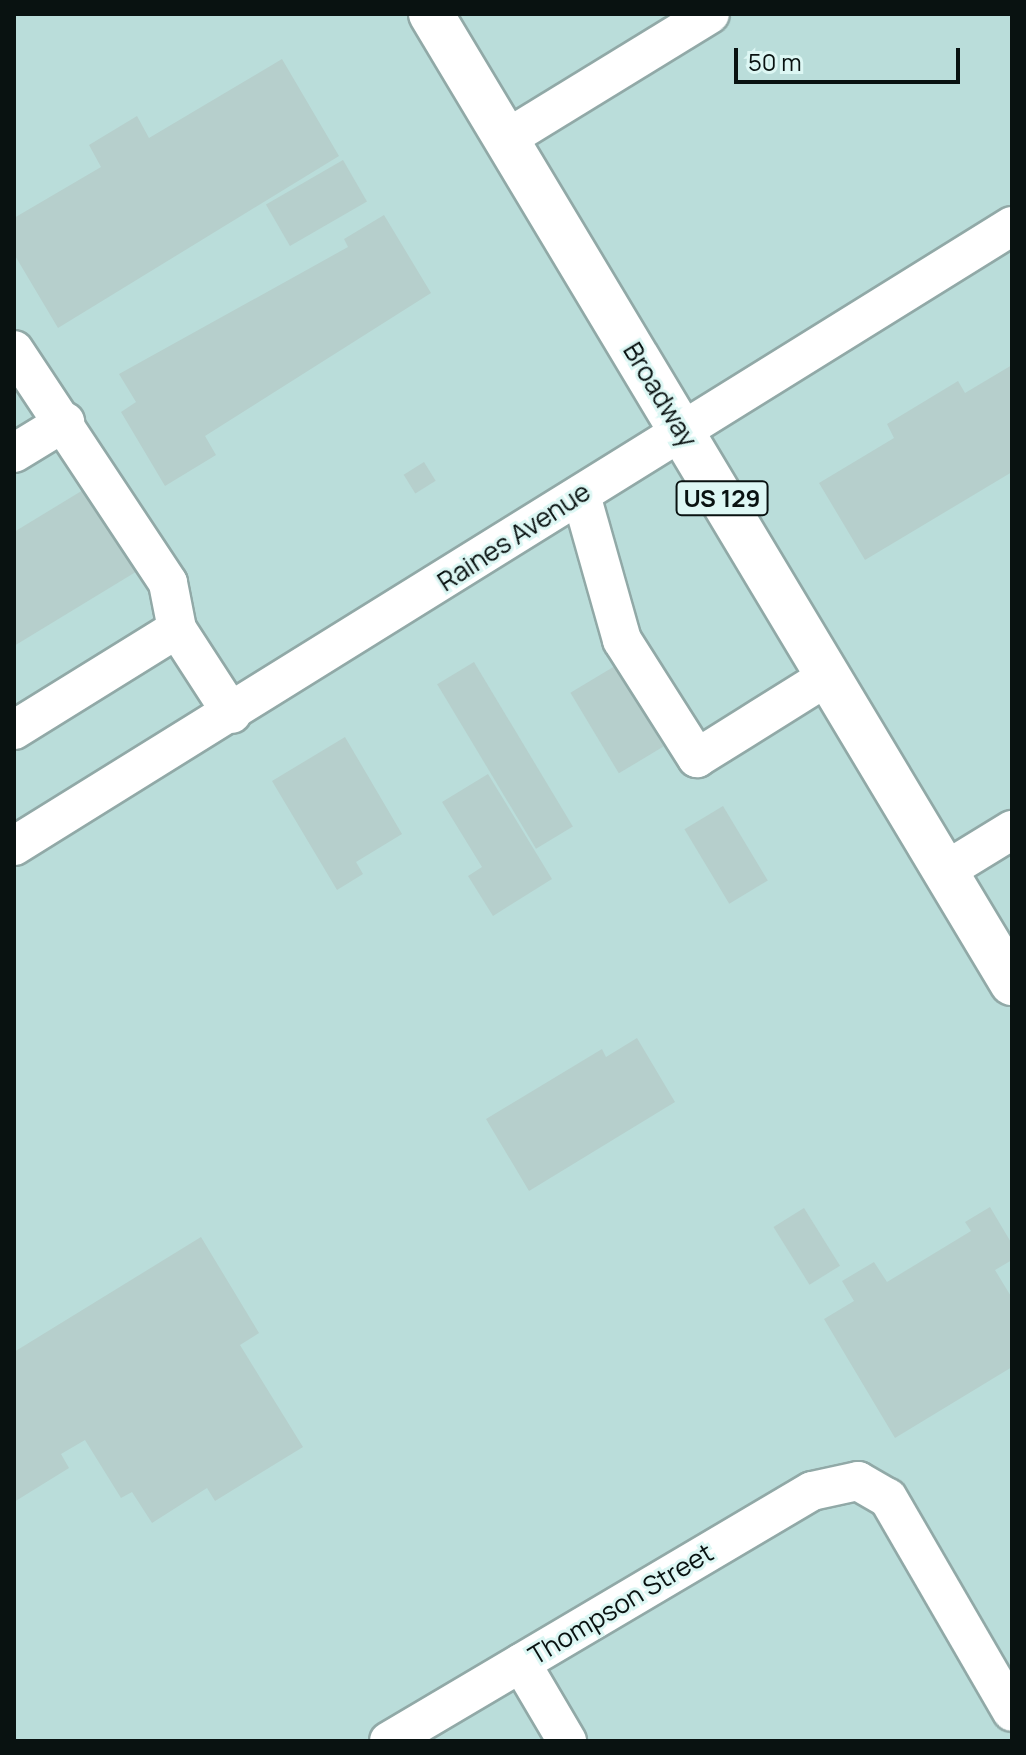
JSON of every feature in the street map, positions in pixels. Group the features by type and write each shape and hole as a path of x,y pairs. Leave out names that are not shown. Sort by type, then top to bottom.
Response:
{"main road":[{"name":"Broadway","path":"431,14 1012,983"}],"street":[{"path":"506,139 710,14"},
{"name":"Raines Avenue","path":"14,846 232,714 1012,226"},
{"path":"14,350 65,422 168,583 177,629 232,714"},
{"path":"14,453 65,422"},
{"path":"581,495 622,640 697,758 828,676"},
{"path":"14,730 177,629"},
{"path":"945,871 1012,830"},
{"name":"Thompson Street","path":"389,1741 812,1491 858,1481 888,1498 1012,1712"},
{"path":"521,1663 567,1741"}],"shaded area":[{"path":"14,14 1012,14 1012,1741 14,1741"}],"building":[{"path":"282,59 339,156 58,328 14,254 14,218 101,167 89,145 137,116 149,138"},
{"path":"343,160 367,202 290,246 266,204"},
{"path":"384,215 431,293 205,436 216,455 165,486 121,412 136,402 119,374 348,247 344,239"},
{"path":"1012,365 1012,472 865,560 819,483 894,438 887,424 958,381 965,393"},
{"path":"424,462 436,481 415,493 404,475"},
{"path":"88,487 139,570 14,646 14,532"},
{"path":"474,662 573,827 536,849 437,684"},
{"path":"615,666 663,747 619,773 570,693"},
{"path":"345,737 402,834 356,862 363,874 337,890 272,781"},
{"path":"488,774 552,879 493,916 468,876 482,867 442,802"},
{"path":"723,806 768,881 729,904 684,829"},
{"path":"637,1038 675,1102 529,1191 486,1119 602,1049 606,1057"},
{"path":"990,1207 1012,1244 1012,1260 995,1270 1012,1298 1012,1367 895,1438 824,1319 854,1301 842,1281 874,1262 887,1282 971,1231 965,1222"},
{"path":"804,1208 840,1266 810,1285 773,1227"},
{"path":"201,1237 259,1333 240,1345 303,1447 215,1501 207,1488 152,1523 132,1492 121,1498 85,1440 61,1454 69,1468 14,1502 14,1352"}]}
